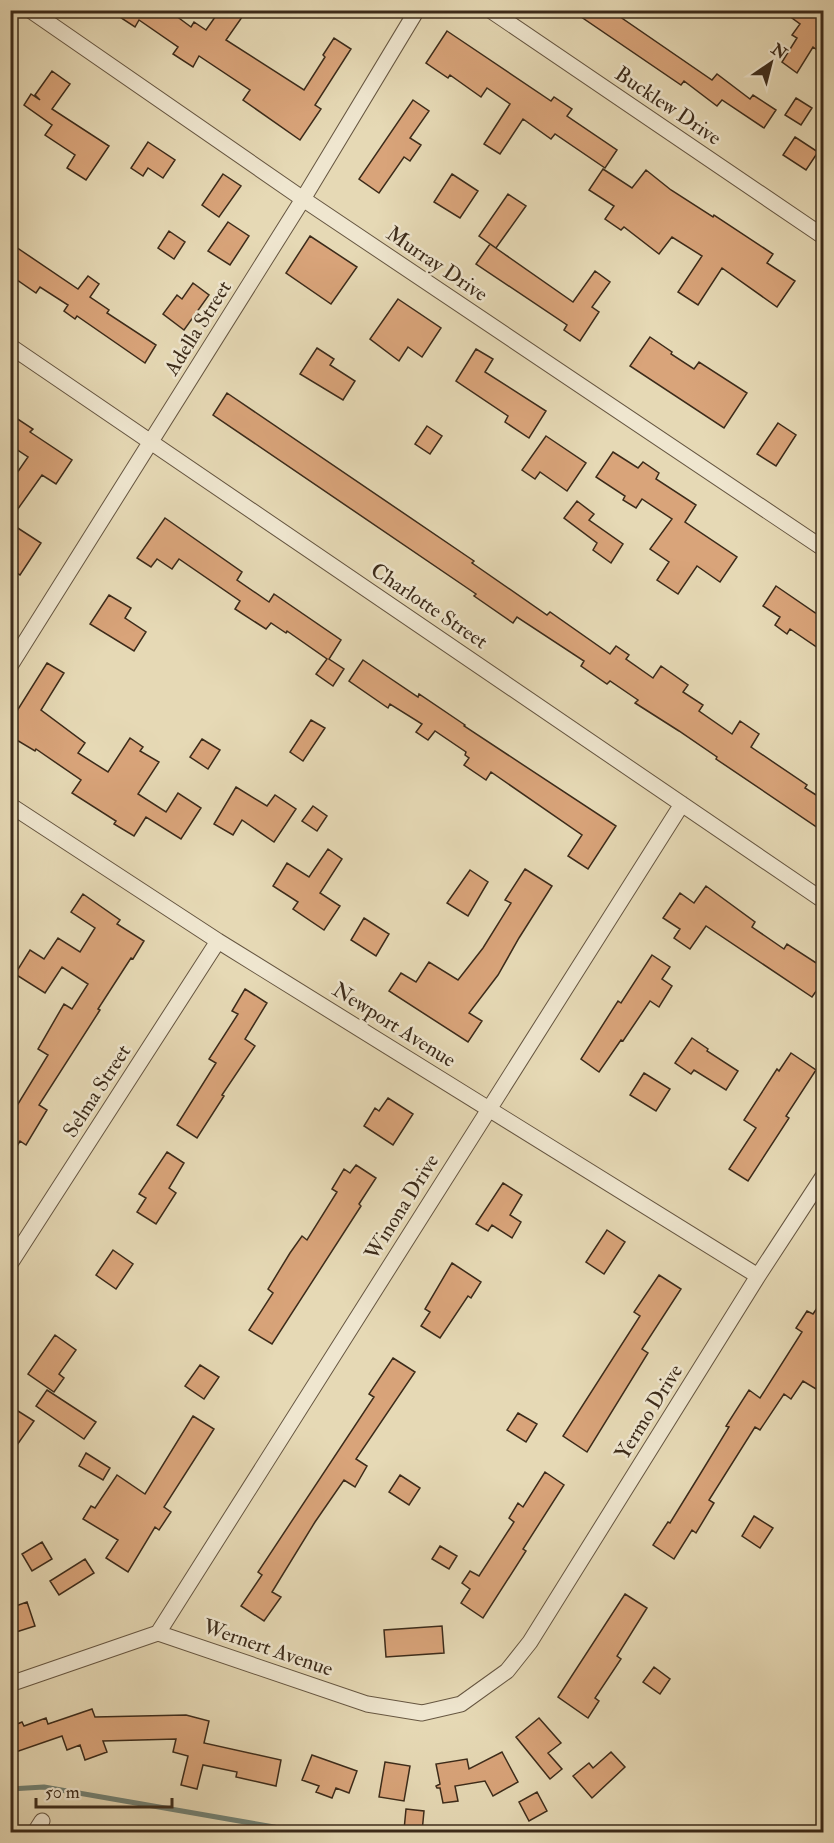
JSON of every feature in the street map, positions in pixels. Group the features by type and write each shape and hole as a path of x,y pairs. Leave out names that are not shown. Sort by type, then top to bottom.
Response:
{"street":[{"name":"Murray Drive","path":"30,10 303,199 824,549"},
{"name":"Adella Street","path":"10,666 303,199 417,10"},
{"name":"Bucklew Drive","path":"490,10 824,237"},
{"name":"Charlotte Street","path":"10,346 824,901"},
{"name":"Winona Drive","path":"158,1633 682,804"},
{"name":"Newport Avenue","path":"10,805 219,941 758,1276"},
{"name":"Selma Street","path":"10,1264 219,941"},
{"name":"Yermo Drive","path":"507,1671 530,1642 758,1276 824,1175"},
{"name":"Wernert Avenue","path":"158,1633 367,1704 422,1713 461,1704 507,1671"},
{"path":"10,1684 158,1633"}],"building":[{"path":"109,10 168,10 191,27 194,22 206,30 220,10 247,10 226,40 304,90 334,38 351,49 315,105 321,109 300,140 243,100 250,90 199,56 193,67 173,54 178,47 139,20 135,27"},
{"path":"571,10 610,10 712,80 717,74 750,99 753,95 776,110 764,128 722,100 717,106 684,81 681,85"},
{"path":"781,10 824,10 824,55 813,47 797,73 782,62 797,38 792,35 800,24"},
{"path":"447,31 551,101 554,97 572,109 567,116 617,150 605,168 555,134 551,139 523,119 500,154 484,144 510,104 487,88 481,97 450,75 448,78 426,63"},
{"path":"52,71 70,84 52,109 109,146 86,180 67,168 75,155 45,135 52,125 24,105 31,94 40,100 35,95"},
{"path":"796,98 812,108 801,125 785,115"},
{"path":"413,100 429,111 410,138 421,145 410,161 404,157 379,193 359,179"},
{"path":"795,137 818,152 806,170 783,155"},
{"path":"148,142 175,160 163,178 148,168 143,176 131,168"},
{"path":"603,169 632,188 646,170 671,190 773,254 767,263 795,281 777,307 722,268 698,305 678,292 702,256 672,237 659,254 624,227 621,230 605,219 614,206 589,190"},
{"path":"223,174 241,186 219,217 202,205"},
{"path":"452,174 478,191 460,218 434,202"},
{"path":"508,194 526,206 496,248 479,236"},
{"path":"228,222 249,236 230,265 208,251"},
{"path":"169,231 185,242 174,259 158,248"},
{"path":"310,236 357,267 331,304 286,273"},
{"path":"10,243 78,289 88,276 99,284 90,297 109,310 107,313 156,345 145,363 77,316 75,319 64,311 68,305 40,287 36,293 10,275"},
{"path":"490,244 573,302 595,271 610,282 592,307 599,312 580,341 564,330 567,325 476,264"},
{"path":"193,283 209,295 184,330 163,314 177,295 182,299"},
{"path":"398,299 441,328 422,357 408,347 399,361 370,339"},
{"path":"650,337 694,369 699,362 747,393 724,428 630,366"},
{"path":"317,348 334,359 330,365 355,381 343,400 300,374"},
{"path":"476,349 493,359 485,372 546,411 529,438 505,422 508,416 456,381"},
{"path":"227,393 474,561 472,563 547,615 550,612 610,654 616,646 629,655 626,659 653,678 661,666 688,685 683,692 703,705 699,711 732,734 740,721 759,734 751,747 807,785 805,788 824,800 824,832 635,703 638,700 610,681 607,684 581,666 584,661 517,617 513,623 474,596 476,594 213,415"},
{"path":"10,414 33,429 30,432 72,460 56,484 42,475 10,520 10,483 28,457 10,445"},
{"path":"778,423 796,435 776,466 757,454"},
{"path":"427,426 442,436 430,454 415,444"},
{"path":"546,436 586,463 567,491 540,472 535,479 522,470"},
{"path":"613,452 638,468 643,462 659,473 656,479 696,505 685,522 737,557 720,582 697,566 678,594 657,580 669,562 650,549 672,519 642,499 636,508 623,500 625,496 596,477"},
{"path":"577,501 594,514 589,520 623,544 611,563 593,550 597,543 564,518"},
{"path":"165,518 242,572 237,580 269,602 274,594 341,640 329,659 344,669 333,686 316,674 327,659 287,631 286,633 271,623 266,629 235,609 240,601 179,559 172,569 157,559 151,567 137,558"},
{"path":"10,523 41,543 20,575 10,569"},
{"path":"776,586 824,619 824,652 790,629 787,634 775,625 780,617 763,606"},
{"path":"109,595 131,608 125,618 146,632 134,651 90,624"},
{"path":"363,660 418,697 419,694 616,826 588,869 568,856 582,835 491,772 486,780 464,765 469,758 465,755 466,752 435,731 428,740 416,732 422,724 390,704 388,708 349,681"},
{"path":"47,663 64,673 41,710 85,743 78,753 108,772 130,738 143,747 140,751 159,762 138,794 166,812 178,793 201,808 181,839 146,817 134,836 114,824 116,821 72,793 81,780 36,749 35,751 10,736 10,722"},
{"path":"311,720 325,728 303,761 290,752"},
{"path":"202,739 220,750 208,769 190,757"},
{"path":"236,787 267,806 275,795 296,809 274,842 242,820 233,835 214,824"},
{"path":"313,806 327,816 317,831 302,821"},
{"path":"328,849 342,859 320,893 340,906 324,930 293,909 298,902 273,886 287,863 309,877"},
{"path":"525,869 552,886 498,975 469,1013 482,1021 468,1042 389,991 401,973 416,982 429,962 458,980 483,948 511,903 505,900"},
{"path":"470,870 488,882 468,916 447,903"},
{"path":"706,886 755,922 752,927 784,949 787,944 824,968 824,980 812,997 706,926 690,949 674,938 680,929 663,918 680,893 694,903"},
{"path":"83,894 120,920 117,924 144,941 98,1009 100,1010 39,1105 47,1110 26,1145 20,1141 10,1158 10,1117 48,1055 38,1049 64,1004 72,1009 88,984 62,967 45,993 15,974 30,950 44,959 58,938 80,952 95,928 71,912"},
{"path":"364,918 389,934 376,956 351,940"},
{"path":"652,955 670,967 662,979 672,986 659,1007 650,1001 599,1072 581,1059 618,1001 621,1003"},
{"path":"245,989 267,1003 245,1039 255,1046 197,1138 177,1125 216,1063 209,1059 238,1014 232,1011"},
{"path":"692,1038 708,1049 707,1051 738,1071 726,1090 694,1070 691,1074 675,1063"},
{"path":"791,1053 816,1070 786,1116 789,1118 748,1181 729,1169 756,1128 744,1120 777,1069 779,1071"},
{"path":"644,1073 670,1089 656,1111 630,1095"},
{"path":"388,1098 413,1114 393,1145 364,1126 375,1108 379,1111"},
{"path":"167,1152 184,1163 169,1188 176,1193 156,1224 137,1212 146,1198 139,1194"},
{"path":"356,1165 376,1178 359,1204 361,1206 272,1344 249,1330 273,1293 268,1289 302,1236 307,1240 337,1192 332,1189 344,1169 350,1173"},
{"path":"503,1183 522,1195 510,1215 521,1222 512,1238 492,1225 488,1231 476,1224"},
{"path":"607,1230 625,1242 604,1274 586,1262"},
{"path":"113,1250 133,1264 116,1289 96,1275"},
{"path":"452,1263 481,1282 471,1298 468,1296 440,1338 421,1326 430,1312 425,1309"},
{"path":"659,1275 681,1289 642,1349 648,1353 587,1452 563,1436 640,1316 634,1312"},
{"path":"824,1298 824,1376 816,1389 803,1381 791,1399 784,1394 760,1430 755,1427 709,1500 714,1503 696,1533 692,1530 674,1559 653,1545 668,1522 670,1523 749,1390 760,1398 802,1332 796,1328 807,1311 813,1314"},
{"path":"55,1335 76,1350 59,1374 64,1378 54,1392 28,1374"},
{"path":"393,1358 415,1372 356,1459 367,1466 355,1487 344,1480 315,1522 272,1592 281,1597 264,1621 241,1606 262,1575 258,1572 374,1397 369,1394"},
{"path":"200,1365 219,1377 204,1399 185,1386"},
{"path":"47,1390 96,1422 84,1439 36,1406"},
{"path":"10,1406 34,1421 10,1455"},
{"path":"518,1413 537,1424 526,1442 507,1430"},
{"path":"193,1416 214,1429 164,1507 171,1512 159,1530 155,1527 128,1572 106,1558 118,1540 83,1519 91,1506 95,1508 117,1475 145,1494"},
{"path":"86,1453 110,1468 103,1480 79,1466"},
{"path":"545,1472 564,1485 523,1549 526,1551 483,1618 461,1603 470,1589 462,1583 470,1571 479,1576 514,1522 509,1518 518,1503 523,1507"},
{"path":"400,1475 420,1488 409,1505 389,1492"},
{"path":"754,1516 773,1528 760,1548 742,1536"},
{"path":"42,1542 52,1559 32,1571 22,1554"},
{"path":"440,1546 457,1556 449,1569 432,1559"},
{"path":"85,1559 94,1573 59,1595 50,1581"},
{"path":"625,1594 647,1608 617,1656 621,1659 595,1698 599,1701 588,1718 558,1697"},
{"path":"27,1602 35,1626 10,1634 10,1608"},
{"path":"442,1626 444,1653 386,1657 384,1630"},
{"path":"654,1667 670,1679 660,1694 643,1682"},
{"path":"92,1709 95,1717 186,1715 209,1721 204,1743 281,1760 276,1786 236,1777 237,1772 203,1765 197,1789 181,1785 188,1756 173,1752 176,1739 103,1741 107,1752 85,1760 80,1745 67,1750 62,1736 10,1754 10,1727 22,1722 24,1726 46,1718 48,1724"},
{"path":"539,1718 561,1743 548,1753 562,1769 550,1779 516,1737"},
{"path":"502,1752 518,1782 493,1796 485,1781 455,1786 458,1801 443,1803 440,1788 436,1786 440,1784 436,1764 467,1759 469,1769"},
{"path":"611,1752 625,1767 592,1798 573,1776 589,1763 593,1768"},
{"path":"312,1755 357,1771 349,1793 336,1788 332,1798 316,1792 319,1786 302,1780"},
{"path":"385,1762 410,1766 404,1801 379,1797"},
{"path":"537,1792 547,1811 529,1821 519,1802"},
{"path":"406,1809 424,1811 422,1832 404,1830"}],"waterway":[{"path":"10,1789 44,1787 274,1827 290,1832"}]}
